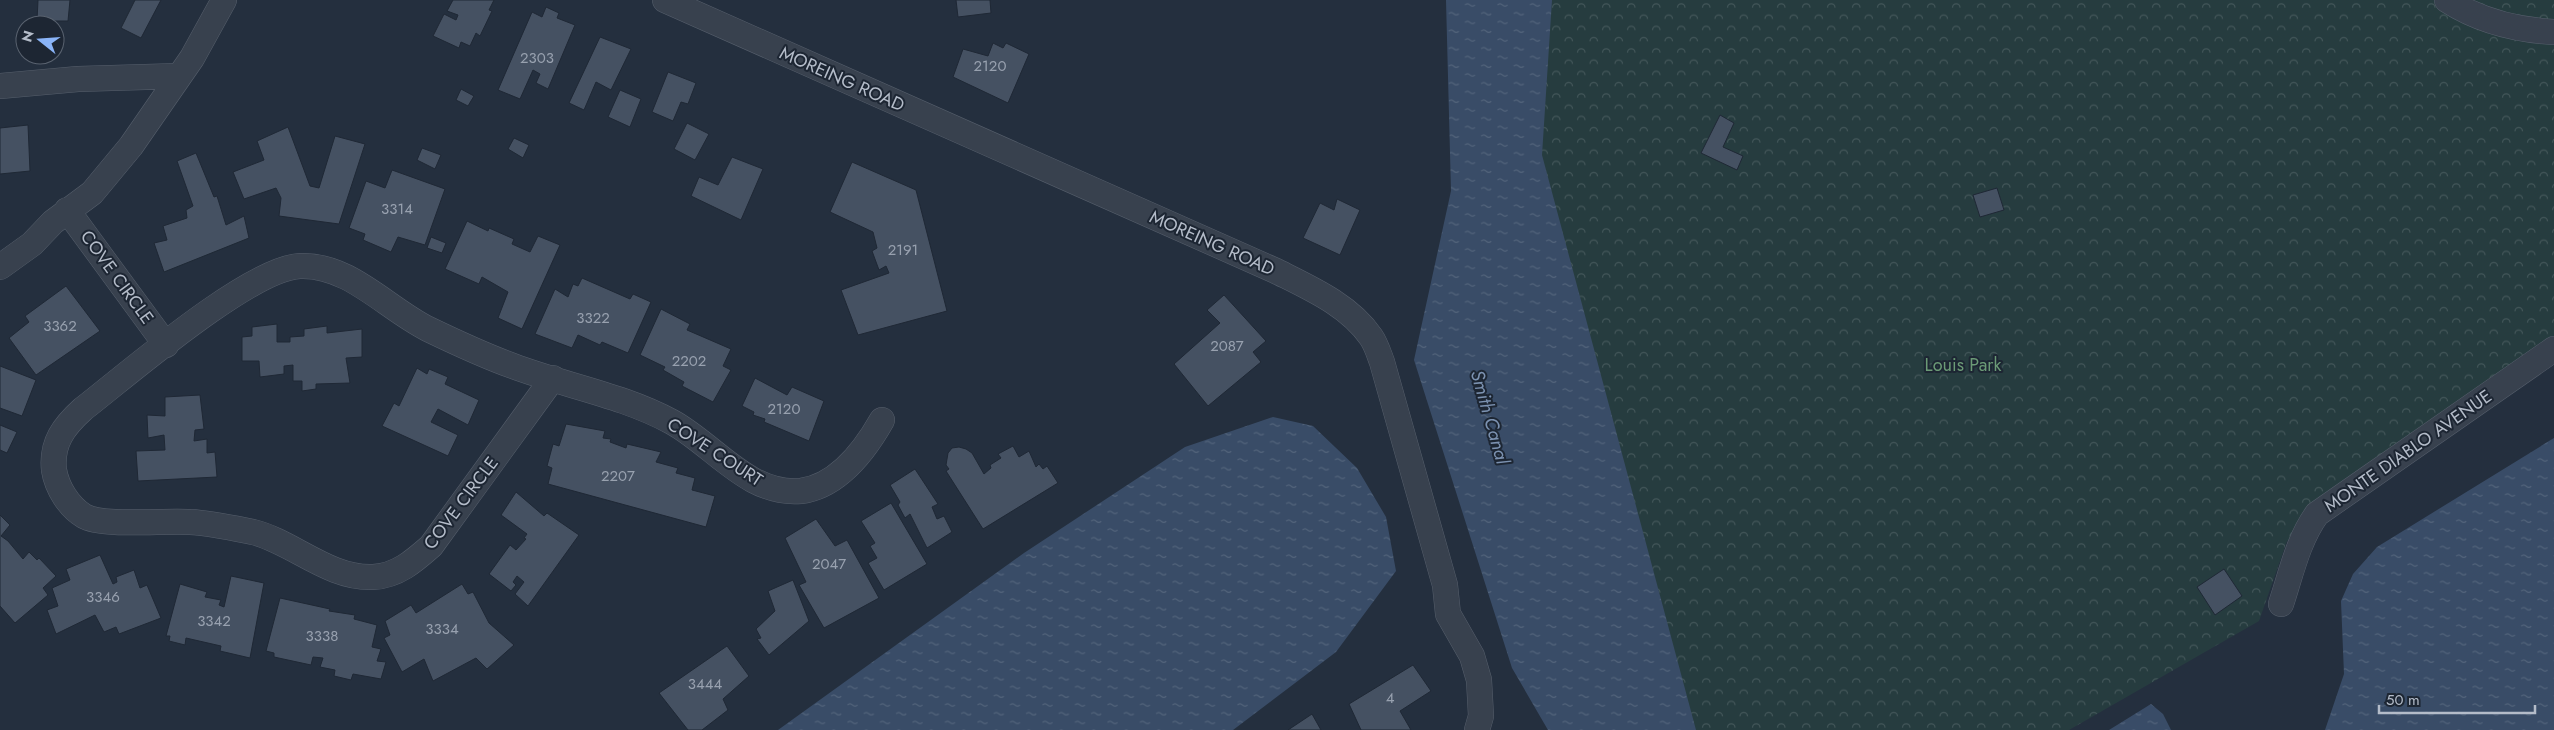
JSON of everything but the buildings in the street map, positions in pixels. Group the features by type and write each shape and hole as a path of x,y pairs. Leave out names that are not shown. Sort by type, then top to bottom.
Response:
{"street":[{"path":"0,267 32,244 53,222 92,192 131,146 192,58 224,0"},
{"name":"MOREING ROAD","path":"665,0 700,7 1276,271 1312,290 1358,320 1372,338 1382,362 1445,584 1448,614 1472,656 1479,680 1481,716 1477,730"},
{"path":"2447,0 2480,17 2532,31 2554,32"},
{"path":"0,86 78,79 179,76"},
{"name":"COVE CIRCLE","path":"68,210 166,344"},
{"name":"COVE CIRCLE","path":"298,266 321,266 340,272 426,328 514,366 553,378 431,546 412,562 394,572 372,577 347,574 255,533 191,522 108,522 86,517 73,507 61,491 55,477 52,456 57,440 70,421 83,409 166,344 236,293 277,271 298,266"},
{"name":"MONTE DIABLO AVENUE","path":"2281,604 2300,546 2317,514 2554,349"},
{"name":"COVE COURT","path":"553,378 590,388 673,422 706,444 732,466 755,481 774,489 800,491 819,487 837,475 869,443 882,420"}],"green space":[{"name":"Louis Park","path":"1549,0 2554,0 2554,344 2287,541 2259,621 2069,730 1678,730 1537,171"}],"water":[{"name":"Smith Canal","path":"1446,0 1552,0 1542,155 1696,730 1548,730 1512,668 1414,360 1451,191"},
{"path":"1273,417 1313,426 1357,468 1386,517 1396,571 1336,652 1233,730 778,730 1024,553 1185,447"},
{"path":"2554,438 2554,730 2325,730 2344,674 2341,601 2353,574 2377,547"},
{"path":"2151,704 2163,714 2171,730 2109,730"}]}
